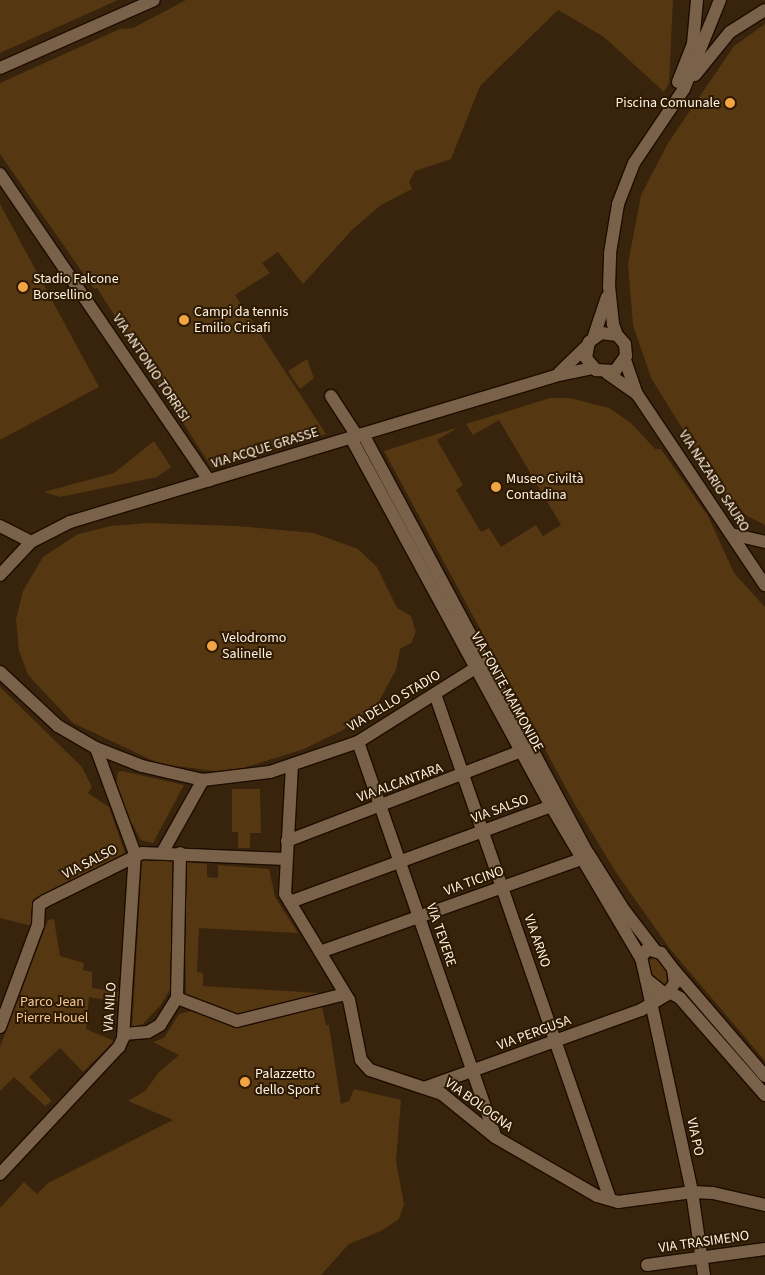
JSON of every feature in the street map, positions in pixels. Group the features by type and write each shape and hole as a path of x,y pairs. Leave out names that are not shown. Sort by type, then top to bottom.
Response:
{"street":[{"path":"661,119 693,44 697,0"},
{"path":"684,89 720,0"},
{"path":"0,68 146,2"},
{"path":"637,394 625,360 626,348 617,335 609,287 611,243 618,204 634,163 661,119 730,32 765,10"},
{"name":"VIA ANTONIO TORRISI","path":"0,174 209,480"},
{"path":"609,287 586,358 593,368 607,373 637,394"},
{"path":"554,376 591,341 605,332 617,335"},
{"path":"607,373 618,369 625,360"},
{"name":"VIA ACQUE GRASSE","path":"0,575 31,542 70,522 554,376 593,368"},
{"name":"VIA NAZARIO SAURO","path":"637,394 765,585"},
{"name":"VIA FONTE MAIMONIDE","path":"331,396 357,436 481,665 588,853 624,910 672,969"},
{"path":"0,526 31,542"},
{"path":"730,534 765,542"},
{"name":"VIA FONTE MAIMONIDE","path":"481,665 522,751 551,806 641,958 646,979"},
{"name":"VIA DELLO STADIO","path":"0,672 58,726 96,748 142,766 203,780 242,778 292,766 358,742 481,665"},
{"name":"VIA ARNO","path":"435,694 610,1199"},
{"name":"VIA TEVERE","path":"358,742 495,1138"},
{"path":"96,748 135,854"},
{"name":"VIA ALCANTARA","path":"287,841 522,751"},
{"name":"VIA BOLOGNA","path":"292,766 284,885 290,902 345,994 361,1060 370,1070 384,1077 427,1087 442,1094 495,1138 597,1196 618,1202 692,1192 713,1193 765,1205"},
{"path":"162,853 203,780"},
{"name":"VIA SALSO","path":"290,902 551,806"},
{"path":"124,1034 148,1032 160,1025 177,998 180,853"},
{"name":"VIA SALSO","path":"0,1027 38,925 38,905 135,854 180,853 286,859"},
{"name":"VIA NILO","path":"0,1174 119,1047 124,1034 135,854"},
{"name":"VIA TICINO","path":"320,952 581,859"},
{"path":"641,958 647,949 654,948"},
{"path":"668,994 676,983 672,969"},
{"path":"672,969 765,1076"},
{"path":"646,979 668,994 680,998 765,1095"},
{"name":"VIA PO","path":"646,979 692,1192 704,1275"},
{"path":"177,998 237,1021 345,994"},
{"name":"VIA PERGUSA","path":"427,1087 652,1006 668,994"},
{"name":"VIA TRASIMENO","path":"647,1265 765,1249"}],"green space":[{"path":"0,0 118,0 0,53"},
{"path":"186,0 673,0 669,83 664,92 604,37 558,10 480,86 451,159 415,171 409,182 412,189 381,205 352,230 303,284 278,252 262,263 270,273 235,295 326,434 212,468 97,288 94,289 0,154 0,83 120,29 133,28"},
{"path":"765,24 765,525 747,516 723,494 651,378 633,325 628,264 641,195 668,143 734,46"},
{"name":"Stadio Falcone Borsellino","path":"0,204 99,387 0,440"},
{"path":"307,359 314,378 300,389 288,371"},
{"path":"550,398 570,398 609,408 631,423 655,449 661,449 708,516 734,573 765,607 765,1061 670,949 615,871 574,803 384,451 459,427 437,440 463,485 456,490 481,532 489,528 501,547 536,525 543,536 561,525 499,420 473,435 466,424"},
{"path":"154,441 171,467 157,477 60,497 44,492 114,473"},
{"name":"Velodromo Salinelle","path":"148,523 236,526 314,533 358,549 377,567 397,608 411,616 416,632 411,643 400,649 396,670 378,703 343,730 304,749 240,769 215,771 160,764 73,723 28,675 19,651 16,619 23,591 43,557 78,534 111,526"},
{"path":"0,687 82,767 92,787 88,793 109,807 125,853 33,901 32,926 0,918"},
{"path":"122,771 184,785 153,843 141,840 131,822 125,818 116,785 118,772"},
{"path":"232,789 260,789 261,833 250,833 250,848 238,848 238,832 232,832"},
{"path":"142,860 175,861 172,986 161,1005 138,1029 132,1028"},
{"path":"184,862 207,864 207,877 218,878 218,865 269,869 275,897 298,933 199,928 197,972 203,973 203,986 336,994 236,1017 186,998"},
{"name":"Parco Jean Pierre Houel","path":"54,919 60,956 84,963 83,970 92,972 92,988 120,992 119,1002 89,997 86,1029 114,1041 83,1072 60,1048 29,1077 52,1101 45,1106 14,1077 0,1091 0,1047 48,920"},
{"path":"656,956 666,970 667,984 664,986 650,972 648,962"},
{"path":"340,1001 313,1009 322,1007 326,1025 329,1025 341,1104 349,1101 354,1089 401,1100 396,1161 404,1204 399,1219 381,1231 349,1244 321,1275 0,1275 0,1208 24,1182 37,1194 48,1183 173,1120 128,1101 145,1091 159,1072 179,1055 153,1042 164,1038 179,1014 195,1010 231,1024"}],"place":[{"name":"Piscina Comunale","path":"730,103"},
{"name":"Stadio Falcone Borsellino","path":"23,287"},
{"name":"Campi da tennis Emilio Crisafi","path":"184,320"},
{"name":"Museo Civiltà Contadina","path":"496,487"},
{"name":"Velodromo Salinelle","path":"212,646"},
{"name":"Palazzetto dello Sport","path":"245,1082"}]}
